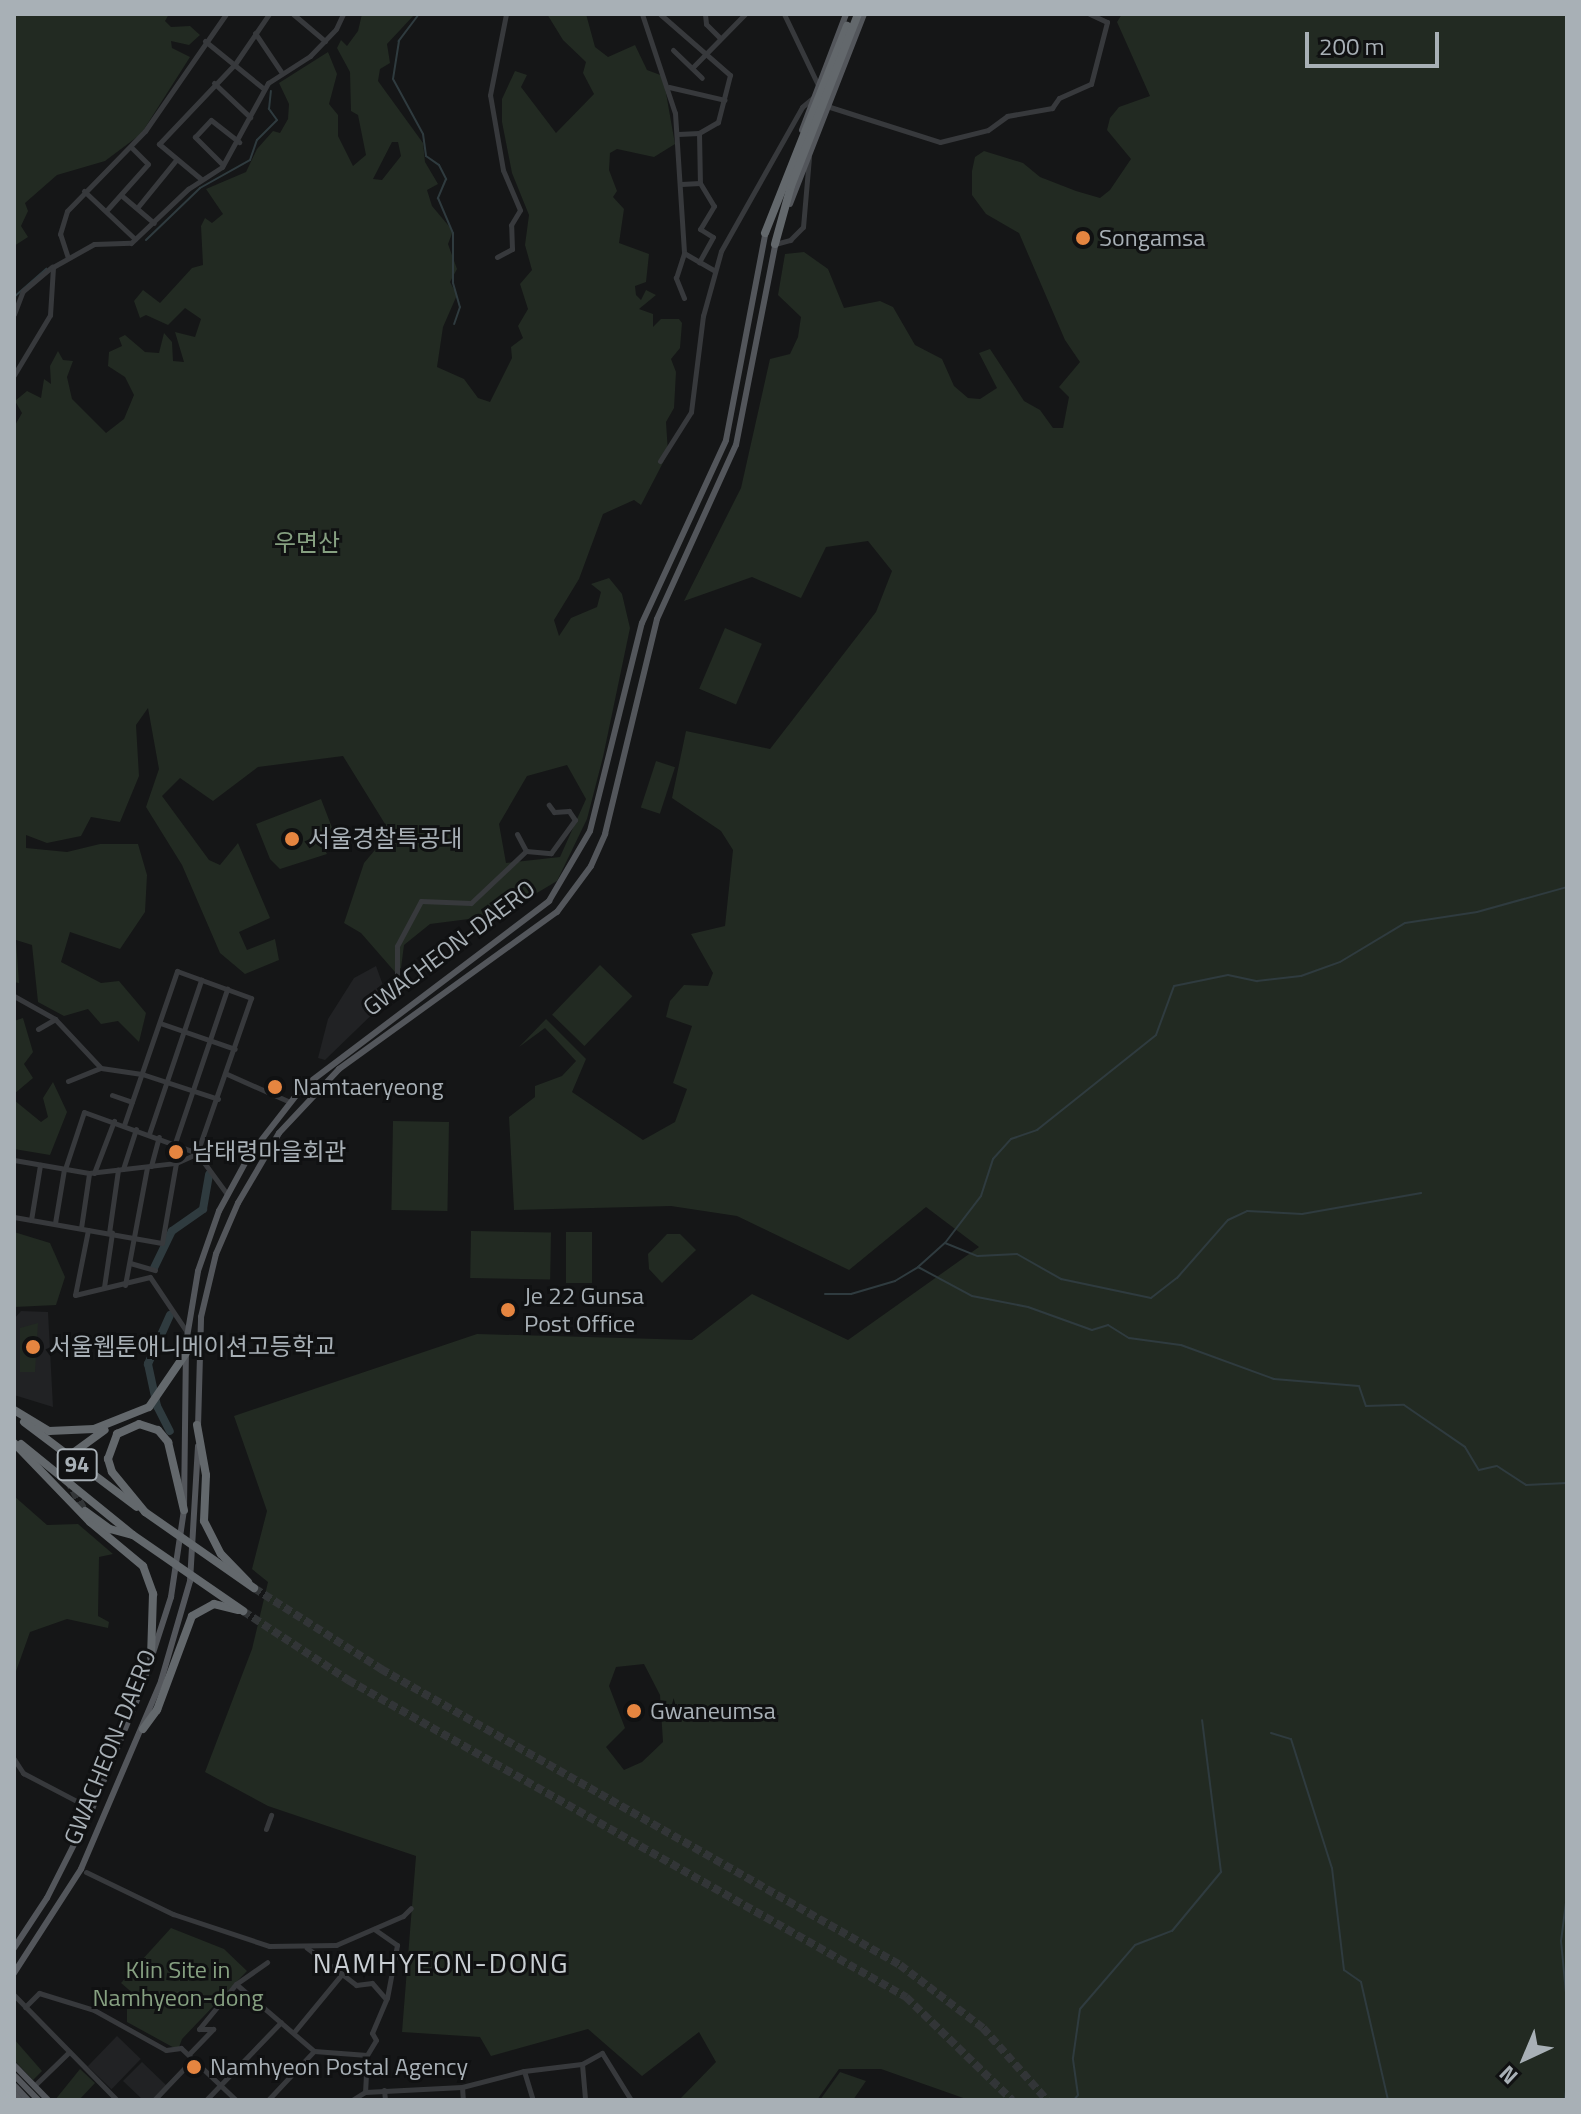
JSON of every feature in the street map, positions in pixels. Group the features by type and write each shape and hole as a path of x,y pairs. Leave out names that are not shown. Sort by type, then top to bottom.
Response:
{"highway":[{"path":"765,233 852,14"},
{"path":"775,244 791,186 852,14"},
{"path":"73,1453 93,1436 149,1407 165,1389 186,1348"},
{"path":"14,1411 49,1431 68,1434 138,1414"},
{"name":"94","path":"14,1411 145,1512 254,1588 215,1545 204,1508 206,1475 197,1425"},
{"path":"145,1512 112,1472 108,1459 117,1434 139,1424 158,1430 168,1442 184,1510"},
{"path":"14,1441 90,1522 143,1566 153,1594 151,1657"},
{"name":"94","path":"14,1441 133,1535 243,1611 204,1606 192,1616 157,1710 142,1731"},
{"path":"84,1510 110,1529 133,1535"}],"main road":[{"name":"GWACHEON-DAERO","path":"14,1948 47,1898 92,1809 151,1657 180,1555 184,1510 187,1333 198,1271 227,1194 290,1102 322,1069 549,901 590,831 642,623 726,440 765,233 818,86 852,14"},
{"path":"775,244 864,14"},
{"name":"GWACHEON-DAERO","path":"14,1973 81,1869 142,1731 190,1581 198,1346 216,1254 238,1203 279,1133 339,1069 557,912 591,866 605,834 623,747 657,619 736,445 775,244"},
{"path":"401,1010 408,1020"},
{"path":"227,1194 238,1203"},
{"path":"186,1348 198,1346"},
{"path":"127,1725 142,1731"},
{"path":"15,2068 48,2100"},
{"path":"15,2068 38,2100"},
{"path":"14,2085 28,2100"},
{"path":"14,2093 20,2100"}],"street":[{"path":"68,258 61,225 84,191 132,148 226,14"},
{"path":"201,179 159,144 235,64 269,14"},
{"path":"293,14 325,41"},
{"path":"14,314 23,291 53,267 94,244 135,239 201,179 223,165 239,142 264,89 325,41 343,14"},
{"path":"497,257 512,249 511,225 520,210 503,170 490,95 506,14"},
{"path":"642,14 646,38 669,87 678,134 684,253 676,278 684,298"},
{"path":"660,14 670,17 730,75 718,122 699,133 678,134"},
{"path":"705,14 706,24 720,38"},
{"path":"692,68 745,14"},
{"path":"784,14 818,86"},
{"path":"830,107 940,142 988,130 1007,116 1052,108 1059,98 1091,84 1107,22 1093,14"},
{"path":"255,33 282,73"},
{"path":"205,41 264,89"},
{"path":"673,50 702,78"},
{"path":"214,83 250,117"},
{"path":"669,87 725,100"},
{"path":"660,461 691,412 713,270 760,177 814,97"},
{"path":"223,165 195,137 211,120 239,142"},
{"path":"699,133 700,183 714,206 700,229 713,237 699,262"},
{"path":"106,211 148,164 132,148"},
{"path":"775,244 790,240 803,227 809,156"},
{"path":"137,208 176,160"},
{"path":"681,184 700,183"},
{"path":"84,191 135,239"},
{"path":"121,195 154,223"},
{"path":"684,253 713,270"},
{"path":"14,375 50,315 53,267"},
{"path":"526,851 551,853 575,820 569,811 554,812 549,805"},
{"path":"517,834 526,851"},
{"path":"397,989 396,952 421,901 471,903 482,898 526,851"},
{"path":"391,946 396,952"},
{"path":"14,1161 92,1173 176,1163 197,1153 251,998 177,971 124,1125"},
{"path":"149,1134 201,980"},
{"path":"175,1143 227,989"},
{"path":"14,996 55,1019 101,1068"},
{"path":"38,1029 55,1019"},
{"path":"160,1023 235,1049"},
{"path":"68,1081 101,1068 114,1067 218,1099"},
{"path":"227,1074 290,1102"},
{"path":"112,1095 132,1102"},
{"path":"55,1223 64,1169 84,1112 197,1153 227,1194"},
{"path":"114,1121 92,1173 75,1295 150,1277 187,1333"},
{"path":"104,1287 120,1170 136,1129"},
{"path":"125,1285 149,1166 159,1137"},
{"path":"14,1217 162,1243 176,1163"},
{"path":"31,1220 40,1165"},
{"path":"130,1263 155,1270"},
{"path":"14,1759 23,1773 92,1809"},
{"path":"266,1829 271,1815"},
{"path":"86,1872 231,1936 269,1946 336,1945 411,1908"},
{"path":"365,2092 367,2055 376,2040 372,2033 384,2009 397,1945 373,1929"},
{"path":"306,1947 356,1985 372,1983 385,1998"},
{"path":"154,2100 213,2029 199,2029 236,1984 267,1962"},
{"path":"294,2032 342,1974"},
{"path":"236,1984 314,2051 367,2055"},
{"path":"25,2007 39,1993 94,2010 166,2050 175,2053 181,2048 236,2100"},
{"path":"14,1995 117,2100"},
{"path":"206,2100 281,2022"},
{"path":"268,2100 314,2051"},
{"path":"34,2086 69,2052"},
{"path":"352,2100 365,2092 462,2087 524,2071 582,2064 602,2053 631,2100"},
{"path":"582,2064 585,2100"},
{"path":"524,2071 533,2100"},
{"path":"462,2087 463,2100"},
{"path":"384,2090 385,2100"}],"shaded area":[{"path":"376,966 388,999 325,1060 318,1058 328,1019 354,978"},
{"name":"서울웹툰애니메이션고등학교","path":"21,1311 48,1312 53,1407 14,1395 14,1319"},
{"path":"117,2036 141,2059 112,2089 88,2066"},
{"path":"142,2062 167,2086 153,2100 143,2100 123,2081"}],"green space":[{"path":"14,14 169,14 165,21 171,27 190,26 200,35 189,45 171,41 172,48 190,57 141,134 105,161 57,175 25,203 28,211 21,226 28,237 14,246"},
{"name":"우면산","path":"362,14 415,14 387,44 390,63 380,69 378,81 423,143 425,162 438,184 427,190 432,206 453,231 448,244 457,269 450,282 457,295 443,327 437,367 464,379 478,398 490,402 512,358 511,347 523,338 518,326 528,309 520,284 532,270 525,245 529,215 512,173 502,122 502,99 515,71 527,75 521,87 556,133 594,94 583,73 586,62 563,40 547,14 586,14 595,47 608,57 635,45 647,70 663,76 675,144 654,157 617,149 610,153 609,170 617,191 613,197 624,209 619,243 649,254 646,282 635,286 636,295 641,300 646,290 656,295 639,309 653,314 653,327 661,319 679,319 682,323 680,348 671,359 676,372 674,408 666,422 668,453 641,505 634,500 603,514 579,579 554,620 559,636 571,618 597,607 601,592 591,584 609,578 622,594 630,628 603,757 587,819 557,881 500,915 430,924 404,945 401,968 395,972 361,933 344,923 364,863 390,832 343,756 258,767 213,801 180,778 162,796 209,860 220,865 238,843 270,918 239,932 247,950 275,939 279,960 245,974 220,953 182,865 146,807 159,769 148,708 136,725 139,776 120,822 91,817 81,836 47,843 26,835 26,848 67,852 100,844 138,844 147,875 145,912 120,949 70,932 61,962 101,983 119,981 146,1013 139,1042 118,1021 101,1024 88,1009 64,1016 38,1002 32,945 16,940 19,983 14,982 14,427 22,413 15,401 27,391 41,398 44,379 51,384 50,366 58,351 63,360 73,361 67,377 72,399 106,433 124,419 134,395 125,377 108,366 109,352 122,346 119,338 125,335 145,352 159,353 164,333 172,342 173,361 184,362 175,332 195,337 201,319 185,308 168,325 146,315 140,318 134,301 143,290 160,303 192,268 203,265 201,226 205,218 212,223 223,214 206,189 246,172 257,149 273,131 280,133 288,119 289,104 279,83 328,52 337,74 329,104 338,115 338,136 353,166 366,155 358,115 351,111 350,72 337,48 341,40 347,46 358,31","holes":["392,142 398,142 401,156 382,180 373,179","567,765 586,799 560,857 506,863 499,824 527,776"]},
{"path":"1122,14 1567,14 1567,2100 969,2100 881,2069 839,2069 817,2100 679,2100 716,2062 699,2032 642,2076 588,2029 491,2056 480,2037 402,2032 416,1856 268,1806 205,1772 252,1649 268,1582 252,1569 267,1511 234,1416 477,1334 692,1340 752,1294 848,1340 979,1247 926,1207 849,1270 737,1216 671,1206 514,1210 509,1117 535,1097 535,1086 562,1076 576,1061 545,1028 519,1047 546,1019 586,1059 572,1092 643,1140 675,1122 687,1089 673,1083 692,1026 666,1017 670,1001 684,985 708,986 713,973 691,934 725,926 733,850 721,831 672,798 686,731 770,749 876,612 892,571 868,541 826,547 801,598 752,577 684,601 741,488 770,359 790,354 798,337 801,317 778,295 785,254 804,252 828,269 844,308 880,301 893,307 915,345 942,359 954,386 968,398 980,399 997,388 979,353 990,349 1024,401 1040,410 1053,428 1063,428 1069,397 1059,387 1080,362 1065,340 1019,233 986,214 972,195 972,171 975,157 984,151 1023,163 1040,177 1076,191 1100,198 1110,190 1131,159 1107,130 1110,118 1119,107 1150,96 1117,22","holes":["644,1664 660,1695 663,1742 642,1762 624,1770 606,1747 625,1728 609,1686 616,1667"]},
{"path":"725,628 762,644 736,704 699,689"},
{"path":"656,761 675,767 660,814 641,808"},
{"path":"321,799 336,838 322,845 327,854 280,869 270,859 256,824"},
{"path":"600,965 632,996 584,1046 552,1015"},
{"path":"23,1018 33,1052 24,1064 33,1078 14,1094 14,1021"},
{"path":"53,1082 67,1112 50,1155 14,1149 14,1100 41,1122 48,1117 43,1098"},
{"path":"393,1121 449,1122 447,1211 391,1210"},
{"path":"471,1231 551,1232 550,1279 470,1278"},
{"path":"14,1232 50,1243 65,1277 56,1305 14,1307"},
{"path":"566,1232 592,1232 592,1283 566,1283"},
{"path":"667,1234 680,1234 696,1250 662,1283 649,1269 648,1254"},
{"path":"38,1323 35,1372 20,1372 20,1328"},
{"path":"14,1496 47,1525 78,1524 113,1554 99,1557 98,1616 109,1622 108,1628 67,1619 30,1632 14,1677"},
{"name":"Klin Site in Namhyeon-dong","path":"171,1928 224,1949 247,1971 182,2039 178,2050 127,2022 127,2005 135,1995 121,1983"},
{"path":"14,2039 42,2071 33,2080 14,2060"},
{"path":"80,2069 95,2083 79,2100 55,2100"},
{"path":"840,2072 866,2081 853,2100 820,2100"}],"waterway":[{"path":"419,14 399,41 393,79 423,134 426,156 439,165 446,179 438,198 453,233 453,283 460,307 454,324"},
{"path":"146,240 200,188 250,160 257,140 277,120 269,109 271,91"},
{"path":"14,297 46,269"},
{"path":"918,1267 945,1243 981,1196 993,1159 1011,1139 1037,1130 1156,1035 1174,986 1228,975 1257,981 1301,976 1340,962 1405,923 1477,912 1567,887"},
{"path":"154,1268 172,1231 203,1209 209,1175"},
{"path":"945,1243 978,1256 1017,1254 1061,1279 1151,1298 1177,1278 1228,1220 1247,1211 1302,1214 1421,1193"},
{"path":"825,1294 851,1294 895,1281 918,1267 972,1296 1028,1307 1092,1330 1108,1325 1129,1338 1181,1345 1274,1379 1359,1386 1366,1406 1404,1405 1465,1447 1479,1470 1497,1466 1526,1485 1567,1483"},
{"path":"170,1315 148,1364 157,1406 170,1431"},
{"path":"1074,2100 1078,2095 1073,2058 1080,2009 1135,1945 1172,1931 1221,1872 1202,1720"},
{"path":"1271,1733 1291,1739 1332,1868 1344,1970 1361,1982 1388,2100"},
{"path":"1567,1895 1561,1941 1567,2003"},
{"path":"1565,2100 1567,2082"}],"tunnel":[{"path":"73,1454 68,1480 84,1510"},
{"path":"254,1588 381,1669 900,1965 983,2028 1047,2100"},
{"path":"243,1611 348,1680 906,1997 1012,2100"}],"place":[{"name":"Songamsa","path":"1083,238"},
{"name":"서울경찰특공대","path":"292,839"},
{"name":"Namtaeryeong","path":"275,1087"},
{"name":"남태령마을회관","path":"176,1152"},
{"name":"Je 22 Gunsa Post Office","path":"508,1310"},
{"name":"서울웹툰애니메이션고등학교","path":"33,1347"},
{"name":"Gwaneumsa","path":"634,1711"},
{"name":"Namhyeon Postal Agency","path":"194,2067"}],"district":[{"name":"NAMHYEON-DONG","path":"441,1963"}]}
